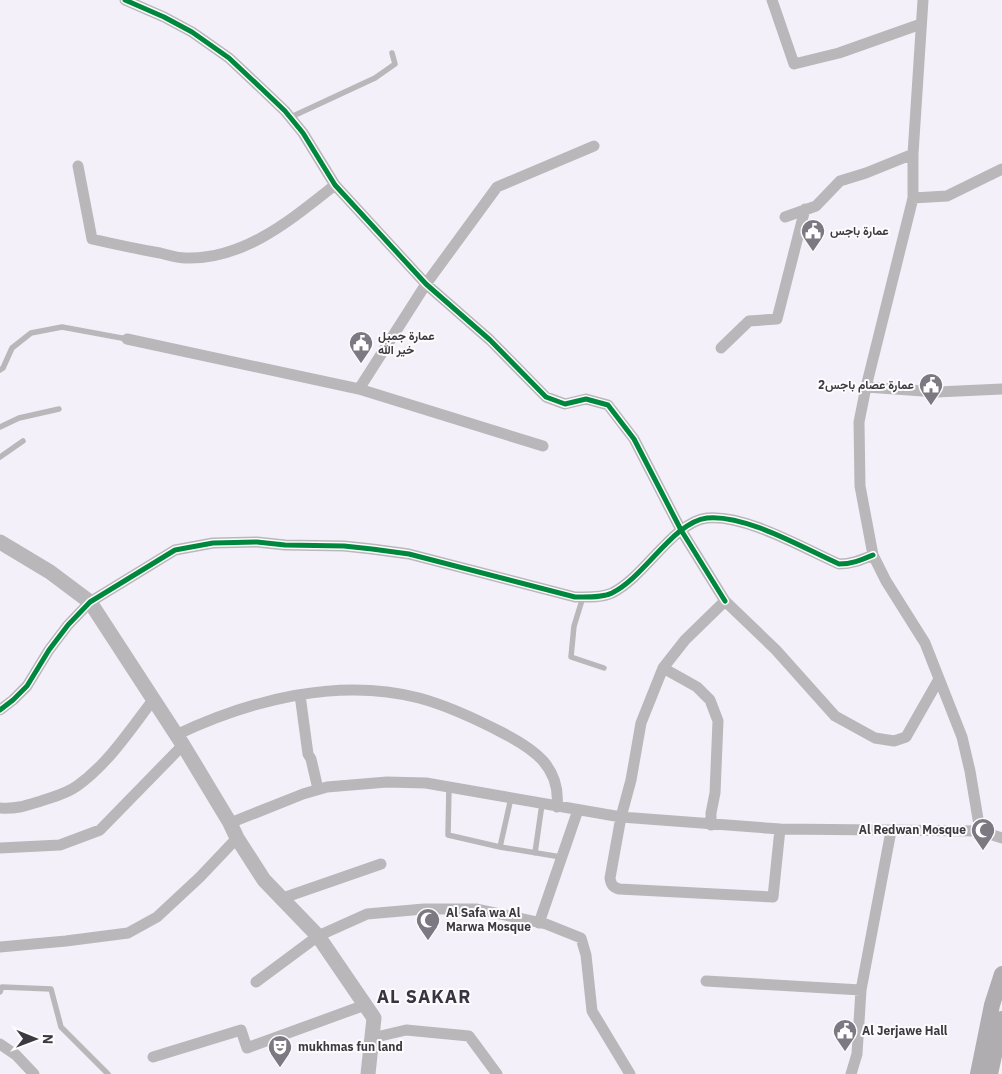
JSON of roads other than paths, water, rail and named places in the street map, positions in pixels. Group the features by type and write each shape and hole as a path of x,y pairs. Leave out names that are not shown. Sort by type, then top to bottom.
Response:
{"main road":[{"path":"978,1074 992,1005 1002,974"},
{"path":"990,1074 1002,1019"}],"street":[{"path":"125,0 192,32 229,58 291,118 303,133 335,185 426,284 490,340 546,396 565,404 586,400 608,405 634,439 656,477 681,530 725,601 776,650 835,716 875,738 894,741 906,737 939,679"},
{"path":"772,0 794,64 839,53 921,24"},
{"path":"923,0 913,154 913,198 859,422 860,486 873,555 886,581 924,643 962,737 980,831"},
{"path":"359,389 426,284 498,187 594,146"},
{"path":"785,217 816,206 840,181 866,173 913,154"},
{"path":"78,166 92,239 138,250 185,258 207,257 238,249 266,235 300,213 335,185"},
{"path":"913,198 947,196 1002,169"},
{"path":"721,348 749,320 777,319 805,209"},
{"path":"127,339 359,389 543,446"},
{"path":"866,387 937,392 1002,389"},
{"path":"0,710 28,686 68,625 90,602 175,550 213,543 256,542 285,545 344,546 409,554 575,597 598,597 612,593 633,580 681,530 695,521 708,518 750,524 839,564 853,563 873,555"},
{"path":"0,542 50,572 90,602 180,740 237,838 264,880 318,936 374,1018 368,1074"},
{"path":"725,601 685,640 663,668 641,723 610,878 614,887 619,889 774,897 780,829"},
{"path":"663,668 697,687 710,700 718,721 715,794 711,813 712,825"},
{"path":"0,848 60,845 100,830 180,740 205,721 238,709 337,689 381,691 419,698 462,712 514,738 540,755 549,768 555,784 558,800 557,807"},
{"path":"300,695 308,754 311,759 318,789"},
{"path":"0,808 17,809 76,787 116,748 153,700"},
{"path":"230,823 318,789 346,784 426,782 621,817 780,829 980,831 1002,838"},
{"path":"538,923 578,810"},
{"path":"850,1074 857,1054 861,990 892,831"},
{"path":"0,947 128,933 158,916 200,877 237,838"},
{"path":"283,898 381,864"},
{"path":"256,982 318,936 367,914 424,909 477,909 538,923 581,938 586,955 592,1011 630,1074"},
{"path":"706,980 861,990"},
{"path":"153,1057 241,1030 247,1048 365,1006"},
{"path":"372,1038 406,1030 469,1036 497,1074"},
{"path":"0,1044 16,1055 34,1074"}],"lane":[{"path":"291,118 375,78 395,64 392,53"},
{"path":"0,370 3,368 12,348 31,333 62,327 127,339"},
{"path":"0,426 19,418 59,409"},
{"path":"0,457 23,441"},
{"path":"583,597 574,626 571,657 604,668"},
{"path":"449,786 448,835 500,847 562,857"},
{"path":"500,847 511,798"},
{"path":"534,853 542,804"},
{"path":"0,992 2,988 51,989 61,1027 108,1074"}],"place":[{"name":"عمارة باجس","path":"813,252"},
{"name":"عمارة جميل خير الله","path":"361,364"},
{"name":"عمارة عصام باجس2","path":"931,406"},
{"name":"Al Redwan Mosque","path":"983,851"},
{"name":"Al Safa wa Al Marwa Mosque","path":"428,941"},
{"name":"Al Jerjawe Hall","path":"845,1052"},
{"name":"mukhmas fun land","path":"280,1068"}],"district":[{"name":"AL SAKAR","path":"424,997"}]}
